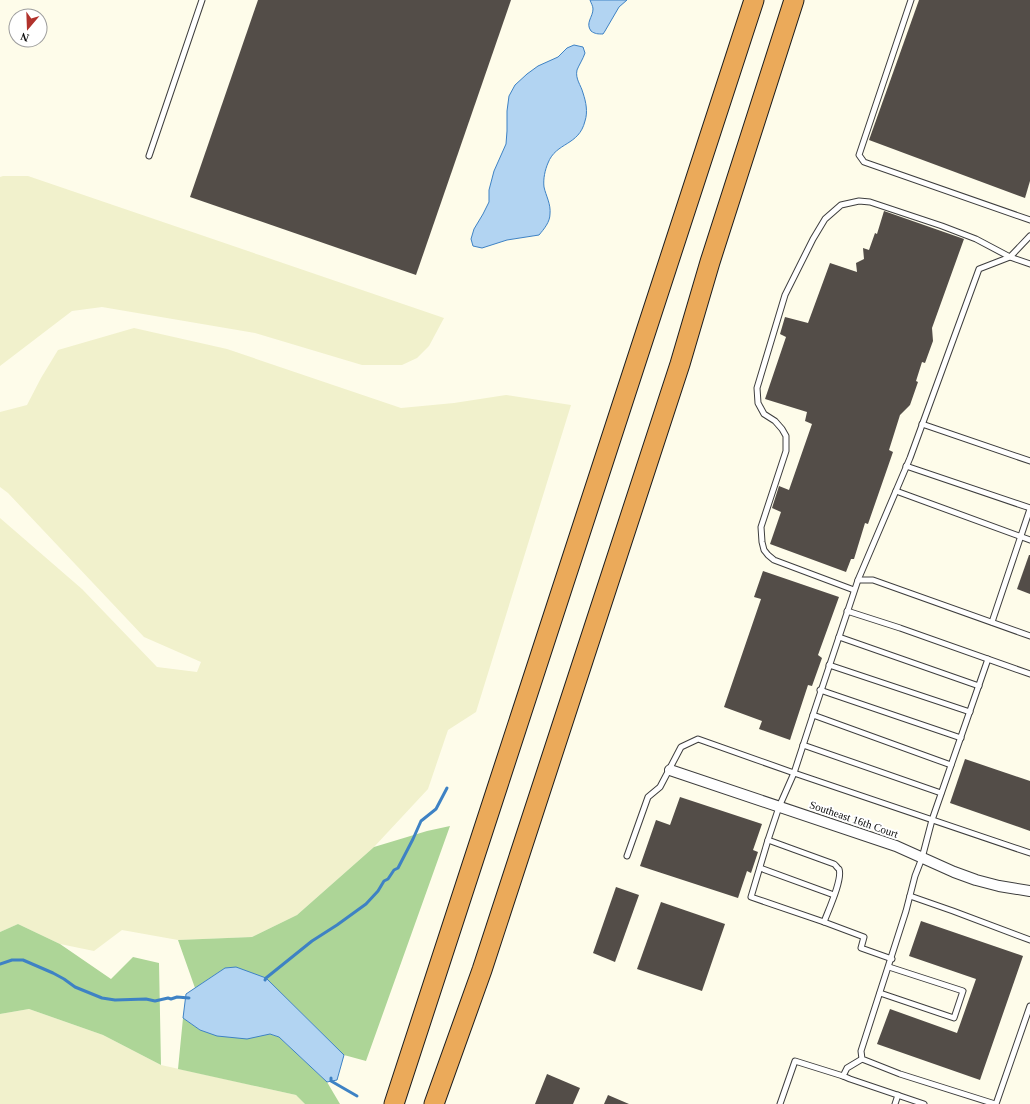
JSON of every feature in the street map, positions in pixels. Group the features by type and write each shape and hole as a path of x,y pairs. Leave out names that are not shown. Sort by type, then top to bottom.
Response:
{"highway":[{"path":"394,1104 754,0"},
{"path":"434,1104 482,970 680,364 710,262 794,0"}],"street":[{"name":"Southeast 16th Court","path":"670,770 896,846 976,880 999,886 1030,890"}],"lane":[{"path":"149,156 202,0"},
{"path":"911,0 859,155 864,162 1030,220"},
{"path":"854,590 774,560 768,555 763,546 761,527 786,451 786,436 775,421 764,414 758,403 756,388 785,295 813,239 826,218 841,205 859,201 870,202 976,239 1010,257 1030,264"},
{"path":"892,959 861,948 864,937 751,897 779,807 794,773 854,590 906,466 979,269 1010,257 1030,236"},
{"path":"922,424 1030,461"},
{"path":"906,466 1030,509 992,622"},
{"path":"896,491 1030,540"},
{"path":"858,580 873,580 1030,636"},
{"path":"847,611 1030,674"},
{"path":"838,637 979,686"},
{"path":"862,1059 861,1051 892,959 932,820 988,659"},
{"path":"829,665 970,712"},
{"path":"820,690 960,738"},
{"path":"812,715 951,765"},
{"path":"627,856 648,797 660,787 681,747 698,739 1030,853"},
{"path":"803,745 941,793"},
{"path":"768,840 834,864 839,869 840,875 838,885 824,922"},
{"path":"760,868 834,895"},
{"path":"910,896 1030,940"},
{"path":"880,994 954,1018 961,998 963,991 889,966"},
{"path":"862,1059 900,1074 995,1104 1030,1006"},
{"path":"843,1076 847,1068 862,1059"},
{"path":"780,1104 794,1061 924,1104"},
{"path":"895,1104 898,1095"}],"green space":[{"path":"28,176 444,318 429,346 417,358 402,365 362,365 255,333 102,307 72,311 0,366 0,177"},
{"path":"134,328 227,349 401,408 454,403 506,395 571,405 476,712 448,730 428,789 374,847 297,915 252,937 178,940 122,930 94,951 60,944 18,924 0,932 0,518 82,589 157,667 197,672 201,662 144,637 8,493 0,487 0,412 27,405 58,350"},
{"path":"450,826 366,1061 344,1055 266,978 225,968 195,988 178,940 252,937 297,915 374,847 427,831"},
{"path":"18,924 60,944 111,979 133,957 159,963 161,1065 103,1035 29,1009 0,1014 0,932"},
{"path":"29,1009 103,1035 161,1065 296,1095 305,1104 0,1104 0,1014"},
{"path":"183,1018 200,1030 270,1034 279,1037 327,1082 340,1104 305,1104 296,1095 178,1069"}],"water":[{"path":"590,0 627,0 619,7 603,34 598,34 591,31 589,28 589,23 593,12"},
{"path":"574,45 583,47 585,53 577,70 577,79 586,103 586,118 578,135 556,151 547,166 544,175 544,184 550,207 550,217 548,223 539,235 507,240 482,248 473,246 471,239 474,229 489,202 489,190 494,171 506,144 509,96 515,85 527,74 538,66 558,57 567,48"},
{"path":"236,967 266,978 344,1055 337,1080 327,1082 279,1037 270,1034 247,1039 217,1036 200,1030 183,1018 186,994 225,968"}],"building":[{"path":"258,0 511,0 416,275 190,197"},
{"path":"919,0 1030,0 1030,181 1025,198 869,140"},
{"path":"884,211 964,239 932,328 933,341 925,363 922,362 916,381 918,382 910,405 900,415 889,450 893,452 868,524 865,523 854,559 851,559 846,572 770,544 781,512 772,508 779,486 789,490 812,424 805,421 807,412 765,399 786,337 780,334 785,317 808,323 830,263 857,272 856,263 864,259 863,248 869,250 875,233 877,234"},
{"path":"1030,555 1030,594 1017,589"},
{"path":"763,571 839,597 818,655 822,658 812,686 808,685 790,740 759,729 762,721 724,707 761,599 754,597"},
{"path":"965,759 1030,781 1030,831 950,803"},
{"path":"680,797 762,824 753,850 758,852 751,873 747,871 738,898 640,866 656,820 670,825"},
{"path":"616,887 639,895 615,962 593,953"},
{"path":"661,902 725,924 702,991 637,969"},
{"path":"921,921 1023,956 980,1080 877,1044 890,1009 957,1033 976,979 909,956"},
{"path":"547,1074 580,1088 573,1104 535,1104"},
{"path":"608,1095 629,1104 604,1104"}],"waterway":[{"path":"265,980 312,941 366,904 378,891 384,881 388,879 394,870 398,868 421,821 436,809 447,788"},
{"path":"0,964 12,960 23,960 53,973 75,987 102,998 115,1000 146,999 155,1001 177,997 189,998"},
{"path":"331,1078 331,1081 357,1096"}]}
